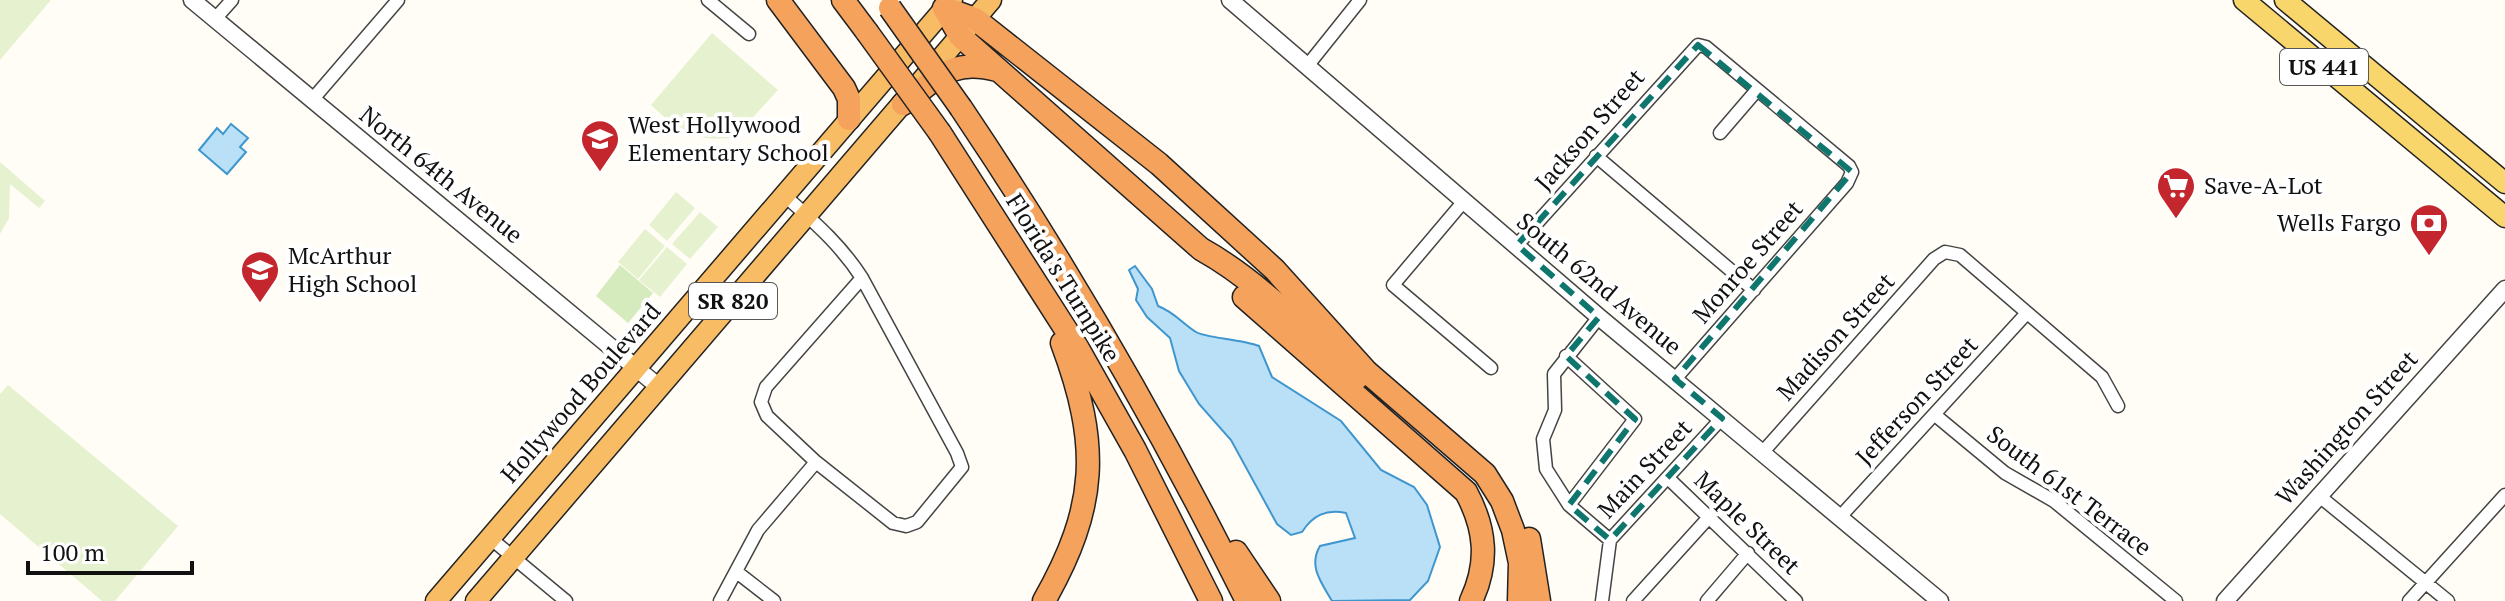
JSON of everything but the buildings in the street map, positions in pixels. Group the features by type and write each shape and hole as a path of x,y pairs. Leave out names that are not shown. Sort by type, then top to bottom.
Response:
{"highway":[{"path":"778,0 842,85 849,99 849,119"},
{"name":"Florida's Turnpike","path":"843,0 940,133 1044,294 1135,450 1211,601"},
{"name":"SR 820","path":"476,601 991,0"},
{"name":"Florida's Turnpike","path":"886,4 961,108 1081,294 1154,421 1247,601"},
{"path":"948,4 1002,71 1201,249 1222,261 1262,293 1474,482 1502,528 1510,559 1506,601"},
{"name":"Hollywood Boulevard","path":"436,601 948,4"},
{"path":"968,28 1159,164 1275,270 1367,372 1485,474 1502,501 1513,530 1520,563 1519,601"},
{"path":"903,104 953,67 969,63 1002,71"},
{"path":"1201,249 1215,270 1246,299 1466,492 1480,517 1484,546 1482,578 1471,601"},
{"path":"1044,294 1080,390 1088,431 1090,469 1084,511 1067,561 1044,601"},
{"path":"1334,333 1377,363 1497,468 1515,494 1527,527 1539,601"},
{"path":"1154,421 1269,601"}],"main road":[{"path":"2244,0 2263,6 2296,9"},
{"name":"US 441","path":"2244,0 2505,217"},
{"path":"2263,16 2292,13 2296,9"},
{"name":"US 441","path":"2296,9 2505,183"}],"street":[{"name":"North 64th Avenue","path":"192,0 659,387"},
{"path":"215,19 232,0"},
{"path":"312,100 398,0"},
{"path":"708,0 749,34"},
{"name":"South 62nd Avenue","path":"1230,0 1599,317 1940,601"},
{"path":"1308,65 1360,0"},
{"name":"Jackson Street","path":"1517,245 1698,45 1706,47 1757,90"},
{"path":"1720,133 1757,90"},
{"name":"Monroe Street","path":"1675,379 1852,172 1757,90"},
{"path":"1596,156 1754,290"},
{"path":"784,195 837,244 862,278 962,467 917,522 906,526 893,523 816,462 767,416 761,402 766,387 862,278"},
{"path":"1464,201 1393,285 1491,368"},
{"name":"Madison Street","path":"1762,453 1934,259 1945,252 1960,255 2026,314"},
{"name":"Washington Street","path":"2225,601 2505,289"},
{"path":"2026,314 2102,377 2118,406"},
{"name":"Jefferson Street","path":"1840,517 2026,314"},
{"path":"1599,317 1554,374 1555,410 1543,439 1546,469 1569,505 1610,540"},
{"path":"1566,356 1635,419 1569,505"},
{"name":"South 61st Terrace","path":"1935,415 2005,473 2054,501 2176,601"},
{"name":"Main Street","path":"1602,601 1610,540 1722,418"},
{"path":"720,601 738,573 758,530 816,462"},
{"name":"Maple Street","path":"1668,478 1793,600"},
{"path":"2318,495 2448,601"},
{"path":"2409,601 2505,495"},
{"path":"1633,601 1710,516"},
{"path":"490,538 566,601"},
{"path":"1707,601 1748,553"},
{"path":"738,573 774,601"}],"highlighted area":[{"path":"1698,45 1852,172 1675,379 1722,418 1610,540 1569,505 1635,419 1566,356 1599,317 1517,245"}],"green space":[{"path":"0,0 51,0 0,60"},
{"path":"712,33 778,90 734,138 707,138 688,133 651,105"},
{"path":"0,162 45,201 39,208 10,184 9,218 0,234"},
{"path":"676,192 695,208 667,241 649,225"},
{"path":"700,212 718,227 690,259 672,244"},
{"path":"645,229 665,246 638,279 618,262"},
{"path":"667,247 687,264 660,297 639,280"},
{"path":"620,265 653,293 628,323 596,296"},
{"path":"8,385 178,526 115,601 102,601 0,514 0,394"}],"water":[{"path":"231,124 248,138 240,147 246,152 227,174 199,150 217,128 223,134"},
{"path":"1135,266 1152,289 1158,306 1201,334 1259,346 1272,377 1341,421 1381,470 1414,487 1427,505 1440,547 1428,581 1410,600 1332,601 1317,574 1315,560 1320,546 1355,538 1346,513 1321,515 1302,532 1291,535 1277,524 1231,440 1199,404 1179,371 1170,338 1147,317 1136,300 1138,289 1129,270"}],"place":[{"name":"West Hollywood Elementary School","path":"600,173"},
{"name":"Save-A-Lot","path":"2176,220"},
{"name":"Wells Fargo","path":"2429,257"},
{"name":"McArthur High School","path":"260,304"}]}
